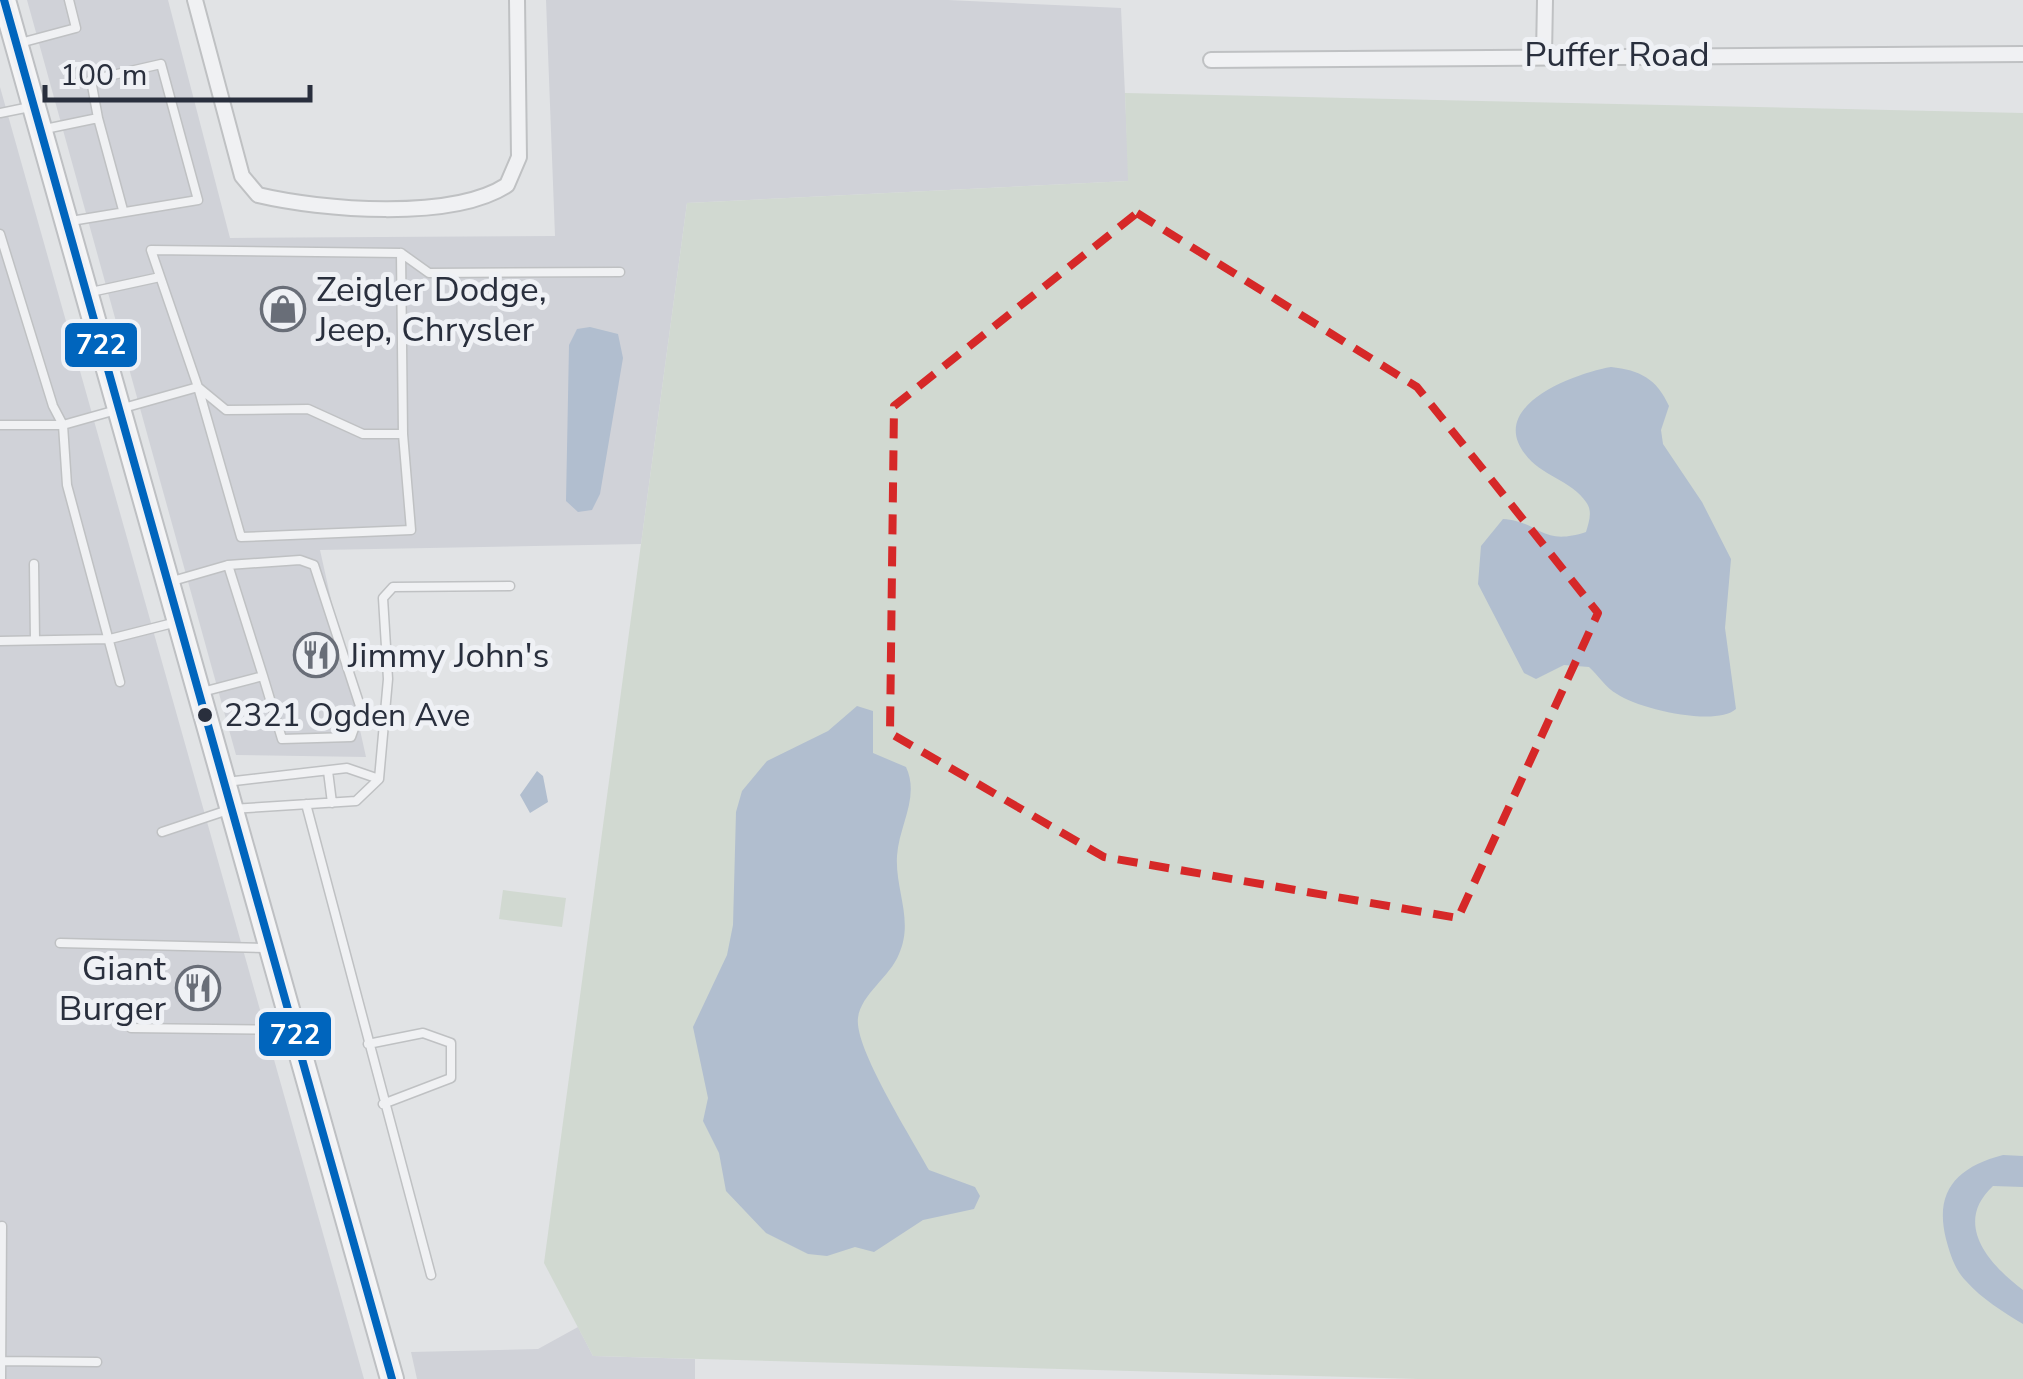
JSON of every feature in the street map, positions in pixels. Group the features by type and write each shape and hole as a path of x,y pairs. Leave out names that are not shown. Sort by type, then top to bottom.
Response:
{"main road":[{"path":"4,13 34,106 392,1379"}],"street":[{"path":"195,0 242,176 258,195 320,206 460,204 493,194 507,185 519,157 517,0"},
{"path":"1544,0 1544,55"},
{"name":"Puffer Road","path":"1211,60 2023,54"}],"lane":[{"path":"16,44 76,28 69,0"},
{"path":"66,222 198,200 161,64 91,80 123,210"},
{"path":"0,113 34,106"},
{"path":"40,130 98,118"},
{"path":"0,234 53,406 63,425 67,485 120,682"},
{"path":"401,253 403,434 411,530 241,537 198,387 151,250 401,253 428,273 620,272"},
{"path":"86,294 160,276"},
{"path":"0,425 63,425 198,387"},
{"path":"198,387 226,410 308,409 362,434 403,434"},
{"path":"167,582 228,565 300,560 314,565 361,709 350,737 282,740 228,565"},
{"path":"34,564 35,640"},
{"path":"162,832 231,809 356,801 379,778 388,679 383,598 394,588 510,586"},
{"path":"0,640 110,639 178,622"},
{"path":"198,693 263,676"},
{"path":"223,782 347,768 379,778"},
{"path":"328,770 332,802"},
{"path":"306,804 431,1275"},
{"path":"60,942 270,949"},
{"path":"131,1028 294,1030"},
{"path":"368,1044 423,1032 451,1043 450,1078 383,1104"},
{"path":"1,1379 2,1226"},
{"path":"1,1362 97,1362"}],"highlighted area":[{"path":"1137,213 1417,387 1598,613 1458,918 1104,857 890,733 894,406"}],"shaded area":[{"path":"27,0 168,0 230,238 555,236 546,0 948,0 1121,8 1129,181 687,203 641,544 320,550 366,757 236,755"},
{"path":"0,87 364,1379 0,1379"},
{"path":"1125,93 2023,113 2023,1379 1418,1379 593,1356 544,1263 687,203 1128,181"},
{"path":"503,890 566,898 562,927 499,919"},
{"path":"578,1327 593,1356 695,1359 695,1379 417,1379 411,1352 538,1349"}],"water":[{"path":"590,327 618,334 623,358 600,494 592,510 578,512 566,501 569,345 577,329"},
{"path":"1611,367 1646,378 1664,397 1669,406 1661,430 1663,444 1702,502 1731,559 1725,628 1736,709 1726,714 1695,716 1642,705 1613,691 1589,667 1564,665 1536,679 1524,673 1478,584 1481,546 1503,519 1559,537 1586,532 1588,505 1525,454 1516,436 1517,421 1526,407 1558,384"},
{"path":"857,706 873,711 873,753 906,767 911,789 897,856 903,941 895,962 860,1009 859,1032 874,1071 929,1170 975,1187 980,1196 974,1209 923,1220 874,1252 855,1247 827,1256 808,1254 766,1233 726,1191 719,1153 703,1121 708,1098 693,1027 727,955 733,925 736,812 742,791 767,761 828,731"},
{"path":"537,771 543,776 548,802 530,813 520,795"},
{"path":"2003,1155 2023,1156 2023,1187 1993,1186 1981,1200 1976,1229 1988,1256 2023,1290 2023,1324 1962,1277 1951,1256 1943,1222 1943,1207 1953,1184 1973,1166"}],"transit line":[{"name":"722","path":"4,0 392,1379"}],"place":[{"name":"Zeigler Dodge, Jeep, Chrysler","path":"283,309"},
{"name":"Jimmy John's","path":"316,655"},
{"name":"2321 Ogden Ave","path":"205,715"},
{"name":"Giant Burger","path":"198,988"}]}
